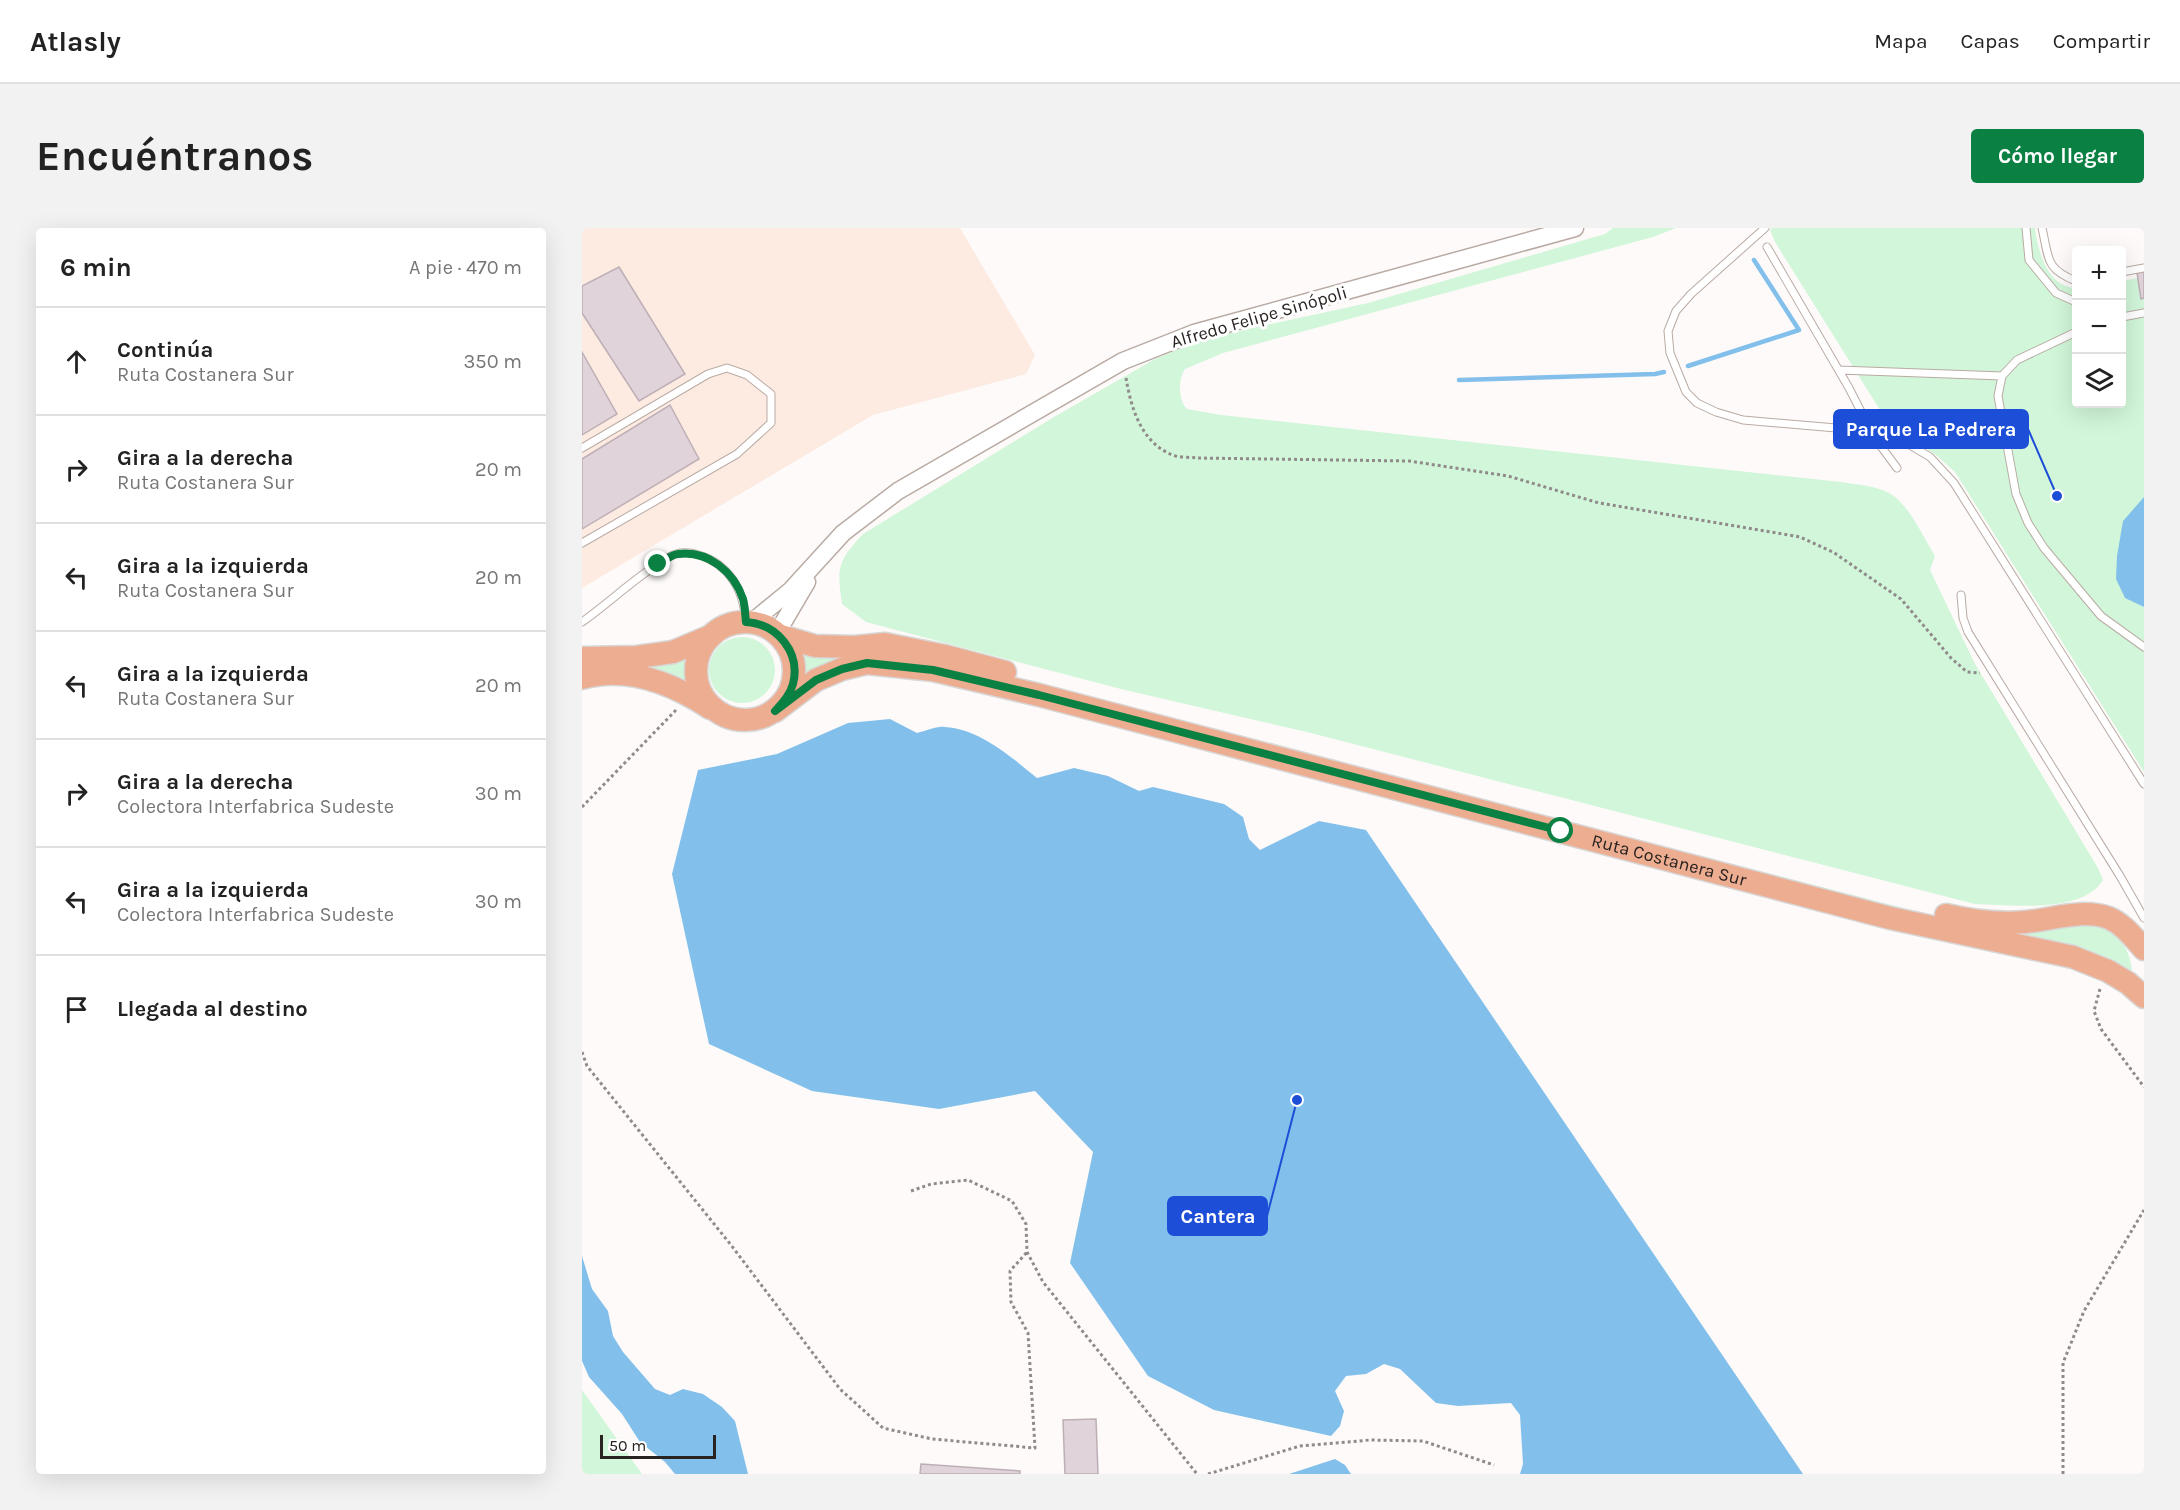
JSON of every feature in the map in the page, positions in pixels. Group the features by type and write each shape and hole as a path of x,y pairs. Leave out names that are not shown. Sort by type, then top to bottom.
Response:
{"main road":[{"name":"Ruta Costanera Sur","path":"749,622 765,626 779,635 815,646 855,647 885,644 945,656 1889,903 1951,917 1991,922 2025,922 2079,914 2098,915 2125,928 2144,949"},
{"path":"714,710 703,697 697,682 696,665 701,649 721,628 733,623 749,622"},
{"path":"775,711 790,692 795,668 791,652 779,635"},
{"path":"582,658 637,657 673,652 711,636"},
{"name":"Ruta Costanera Sur","path":"582,678 595,674 625,674 658,681 691,695 728,718 744,721 760,719 775,711 816,680 842,669 867,663 933,670 1039,695 1890,918 2073,957 2108,971 2128,983 2144,998"}],"street":[{"name":"Alfredo Felipe Sinópoli","path":"843,533 898,491 1123,361 1194,333 1575,228"},
{"path":"749,622 791,590 843,533"},
{"path":"779,635 807,583 843,533"}],"lane":[{"path":"1765,228 1691,294 1676,311 1668,331 1670,353 1686,392 1697,403 1716,412 1743,420 1836,428 1874,437"},
{"path":"2026,228 2030,260 2056,293 2072,300"},
{"path":"2042,228 2051,266 2060,275 2072,280"},
{"path":"1767,247 1839,370 1874,437 1896,468"},
{"path":"2126,271 2144,268"},
{"path":"2126,316 2144,313"},
{"path":"2072,334 2017,360 2002,376 1998,396 2016,494 2028,523 2044,548 2101,616 2144,647"},
{"path":"582,448 708,374 727,368 747,375 771,394 771,423 736,454 582,543"},
{"path":"1839,370 2002,376"},
{"path":"1866,418 1930,457 1954,483 2144,784"},
{"path":"582,622 606,605 626,586 677,554 697,555 712,560 722,568 739,589 749,622"},
{"path":"1960,595 1963,618 1968,632 2144,918"}],"path":[{"path":"1123,361 1128,393 1139,425 1151,441 1171,455 1198,458 1408,461 1508,476 1599,503 1800,537 1833,552 1901,599 1951,658 1967,672 1993,673"},
{"path":"582,807 691,695"},
{"path":"2108,971 2094,1011 2101,1029 2144,1087"},
{"path":"582,1052 587,1066 731,1245 840,1389 883,1428 932,1439 1035,1448 1028,1333 1011,1302 1010,1270 1027,1252"},
{"path":"911,1191 931,1184 968,1180 1012,1201 1026,1224 1027,1252 1043,1282 1197,1474"},
{"path":"2063,1474 2061,1414 2063,1363 2084,1311 2144,1210"},
{"path":"1208,1474 1300,1446 1370,1440 1423,1441 1494,1465"}],"shaded area":[{"path":"582,228 960,228 1035,355 1026,374 873,415 582,588"}],"green space":[{"path":"1613,228 1676,228 1653,237 1223,353 1185,369 1180,384 1184,405 1187,409 1221,415 1841,482 1870,486 1890,493 1906,509 1935,556 1930,570 1975,664 2098,868 2103,880 2093,891 2063,903 2045,905 1975,904 1307,732 1121,689 866,622 842,604 841,566 848,552 863,534 1054,417 1155,359 1206,338 1368,303 1605,234"},
{"path":"1772,228 2035,228 2042,257 2051,275 2066,286 2072,287 2072,408 2126,408 2126,280 2138,278 2141,298 2144,298 2144,772 1955,472 1936,455 1890,426 1775,242 1770,230"},
{"path":"742,637 755,640 765,647 772,657 775,670 772,683 765,693 755,700 742,703 729,700 719,693 712,683 709,670 712,657 719,647 729,640"},
{"path":"697,649 691,667 690,686 582,666"},
{"path":"903,650 1942,918 2104,922 2122,943 2132,969 2126,976 2103,957 2022,933 1933,919 911,655 804,679 805,663 802,651"},
{"path":"582,1390 642,1474 582,1474"}],"water":[{"path":"2144,497 2144,607 2125,598 2116,579 2123,521"},
{"path":"890,719 917,733 942,727 958,729 983,738 1037,778 1074,768 1108,776 1139,791 1153,787 1224,804 1243,817 1249,839 1260,850 1319,821 1366,830 1803,1474 1520,1474 1523,1464 1520,1415 1511,1403 1458,1406 1436,1403 1400,1369 1384,1364 1366,1374 1346,1376 1335,1391 1344,1411 1340,1426 1331,1436 1214,1410 1148,1376 1070,1263 1093,1152 1035,1091 939,1109 812,1091 709,1044 672,874 698,770 777,754 848,723"},
{"path":"582,1256 592,1289 608,1311 613,1336 623,1352 655,1389 670,1395 683,1389 703,1394 722,1407 735,1421 748,1474 675,1474 665,1462 640,1442 622,1414 589,1377 582,1361"},
{"path":"1335,1459 1345,1465 1351,1474 1289,1474"}],"building":[{"path":"619,267 685,374 639,401 582,313 582,286"},
{"path":"2144,271 2144,298 2141,299 2137,273"},
{"path":"582,352 617,414 582,435"},
{"path":"670,405 699,459 582,529 582,459"},
{"path":"1096,1419 1098,1474 1065,1474 1063,1420"},
{"path":"921,1464 1020,1471 1020,1474 920,1474"}],"waterway":[{"path":"1688,366 1799,330 1754,260"},
{"path":"1459,380 1664,372"}],"place":[{"name":"Parque La Pedrera","path":"2057,496"},
{"name":"Cantera","path":"1297,1100"}],"route":[{"path":"658,564 677,554 697,555 712,560 731,576 739,589 744,602 746,622 765,626 781,636 791,652 795,668 793,684 786,699 775,711 816,680 842,669 867,663 933,670 1039,695 1561,831"}]}
